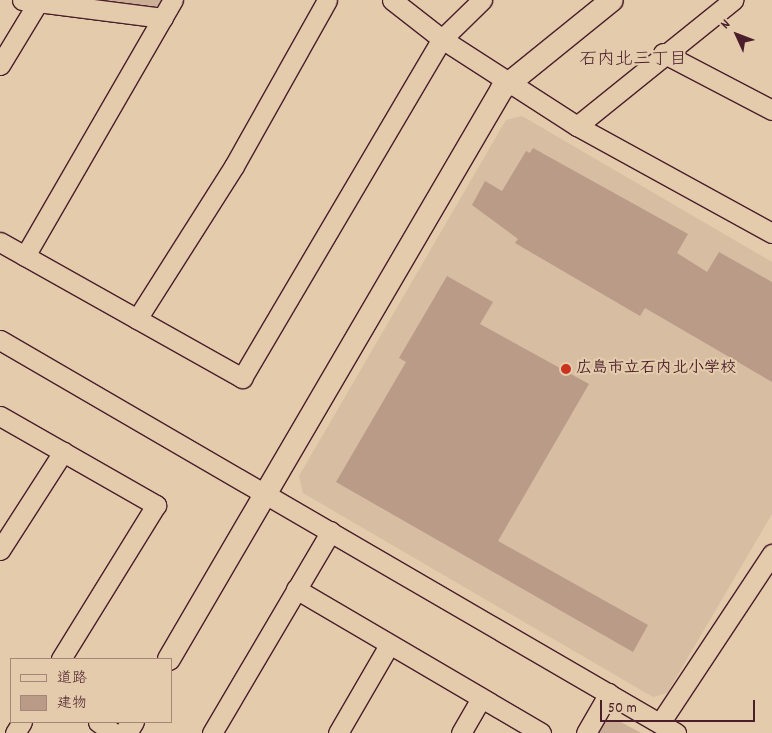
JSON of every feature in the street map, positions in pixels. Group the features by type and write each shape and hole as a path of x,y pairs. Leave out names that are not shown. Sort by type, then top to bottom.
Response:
{"street":[{"path":"25,256 173,0"},
{"path":"137,319 234,166 327,0"},
{"path":"392,0 442,39 577,126 772,233"},
{"path":"0,242 242,378 442,39 482,0"},
{"path":"170,658 509,82 612,0"},
{"path":"577,126 663,53 733,0"},
{"path":"0,65 29,2 164,18"},
{"path":"663,53 772,110"},
{"path":"0,340 267,493 676,733"},
{"path":"0,416 156,506 61,658"},
{"path":"0,550 62,452"},
{"path":"212,733 331,531"},
{"path":"660,723 772,554"},
{"path":"296,590 541,733"},
{"path":"338,733 389,644"},
{"path":"586,733 609,694"},
{"path":"461,733 481,699"},
{"path":"99,723 114,733"}],"shaded area":[{"path":"40,0 172,0 169,6 75,11"},
{"name":"広島市立石内北小学校","path":"522,116 772,262 772,514 667,693 653,697 303,493 299,476 506,120"},
{"path":"617,720 641,733 596,733 602,723"}],"building":[{"path":"533,148 688,234 677,253 707,272 719,252 772,282 772,382 645,308 640,316 515,243 518,239 472,205 485,181 502,191 526,151 530,153"},
{"path":"447,276 493,302 480,324 589,384 498,541 648,625 633,652 336,482 406,362 399,358"}],"place":[{"name":"広島市立石内北小学校","path":"566,369"}],"district":[{"name":"石内北三丁目","path":"633,61"}]}
